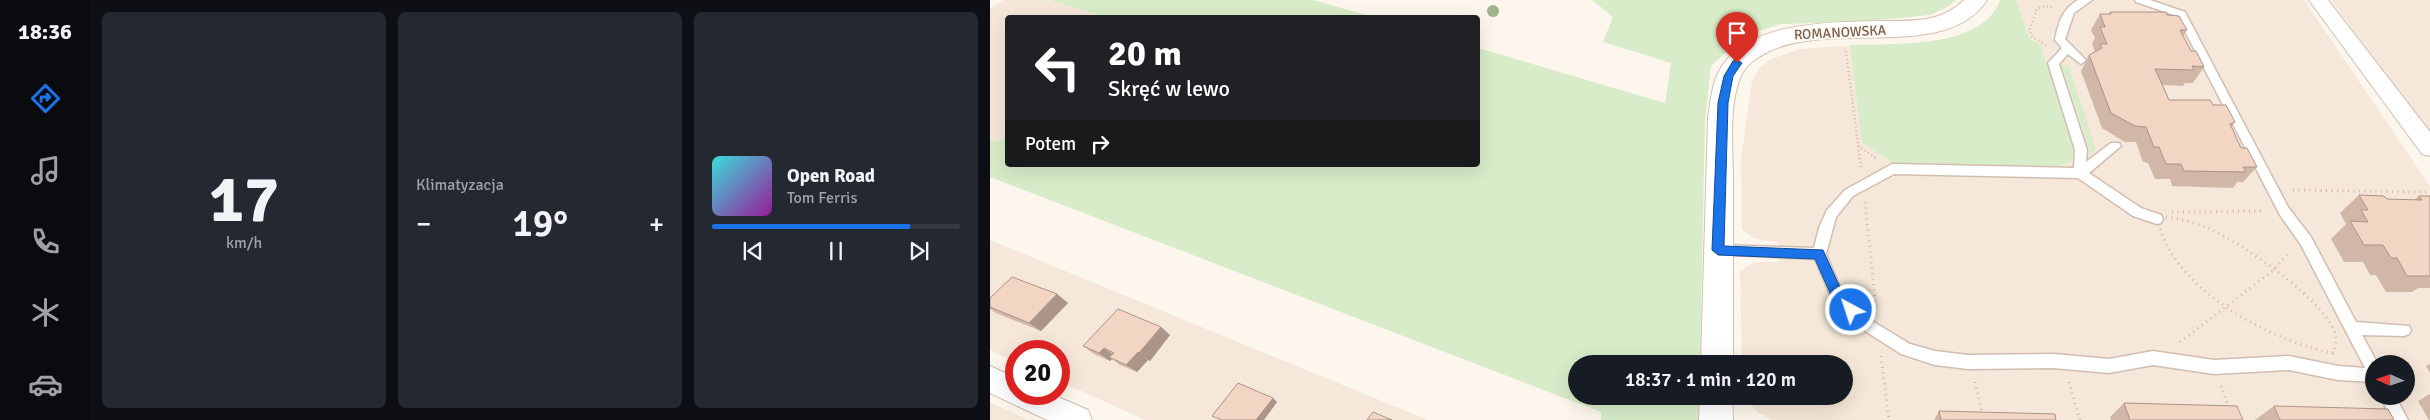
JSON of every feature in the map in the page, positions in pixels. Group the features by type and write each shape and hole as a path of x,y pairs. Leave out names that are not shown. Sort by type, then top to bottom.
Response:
{"street":[{"name":"ROMANOWSKA","path":"1717,355 1718,250 1723,103 1728,76 1741,58 1769,41 1796,34 1939,25 1961,16 1976,0"},
{"path":"2318,0 2430,148"},
{"path":"990,379 1005,386"},
{"path":"1045,405 1078,420"},
{"path":"1716,405 1716,420"}],"lane":[{"path":"2081,60 2060,40 2066,13 2077,3 2087,0"},
{"path":"2140,0 2181,14 2284,211 2306,241 2366,355"},
{"path":"2068,48 2053,63 2081,150 2080,173"},
{"path":"2080,173 2115,146"},
{"path":"2157,219 2137,212 2080,173 1892,169 1849,193 1831,214 1825,228 1819,254 1838,298 1878,334 1906,350 1928,356 1971,362 2064,362 2109,366 2153,358 2214,367 2289,363 2338,373 2365,374"},
{"path":"1718,250 1819,254"},
{"path":"2352,328 2404,330"},
{"path":"2392,405 2400,420"}],"path":[{"path":"1846,46 1889,420"},
{"path":"2274,190 2430,192"},
{"path":"2137,212 2284,211"},
{"path":"2175,218 2195,223 2217,232 2275,269 2315,303 2330,324 2338,340 2337,347 2333,353 2297,346 2278,338 2226,305 2191,277 2176,261 2164,243 2157,219 2175,218"},
{"path":"2165,360 2166,354 2226,305 2275,269 2295,244 2306,241"},
{"path":"1971,362 1984,420"},
{"path":"2064,362 2080,420"},
{"path":"2214,367 2231,411"}],"shaded area":[{"path":"1003,0 1049,0 1098,15 1005,15 1005,137 998,142 990,139 990,9"},
{"path":"2016,0 2304,0 2430,186 2430,420 1772,420 1757,412 1752,405 1853,405 1853,355 1742,355 1740,272 1751,264 1758,262 1779,262 1778,242 1756,239 1742,230 1741,160 1752,81 1760,68 1769,60 1800,49 1840,46 2031,46"},
{"path":"2331,0 2430,0 2430,133"},
{"path":"990,240 1428,420 1145,420 1070,386 1070,340 1005,340 1005,357 990,350"},
{"path":"990,402 1028,420 990,420"}],"green space":[{"path":"1049,0 1313,0 1366,15 1098,15"},
{"path":"1592,0 1956,0 1946,8 1930,15 1859,22 1782,24 1756,32 1736,43 1711,66 1705,121 1700,355 1568,355 1568,399 990,177 990,139 998,142 1005,137 1005,167 1480,167 1480,49 1665,103 1671,63 1603,42 1613,17"},
{"path":"2000,0 2016,0 2029,38 2041,46 2075,155 2071,162 2058,166 1894,163 1862,143 1850,45 1911,43 1956,36 1975,28 1990,16"},
{"path":"2061,64 2069,67 2096,149 2091,154"},
{"path":"1583,405 1699,405 1698,420 1601,420 1601,412"}],"building":[{"path":"2110,12 2166,12 2167,15 2179,16 2187,30 2180,30 2191,51 2196,51 2204,67 2192,66 2194,70 2155,69 2169,100 2210,100 2213,105 2226,105 2235,122 2230,124 2241,148 2247,148 2257,167 2243,167 2246,172 2184,171 2181,164 2166,164 2159,147 2154,147 2146,127 2135,126 2111,113 2089,55 2102,48 2100,44 2107,44 2100,27 2105,27 2100,14 2111,14"},
{"path":"2359,195 2384,196 2387,199 2422,200 2419,196 2430,196 2430,276 2407,276 2397,258 2391,258 2383,245 2364,245 2350,221 2368,222 2361,210 2368,210"},
{"path":"1012,277 1057,294 1029,323 990,307 990,298"},
{"path":"1118,309 1161,327 1126,365 1109,357 1114,353 1104,348 1099,353 1083,346"},
{"path":"1238,383 1273,398 1256,420 1222,420 1212,416"},
{"path":"2124,403 2237,406 2243,420 2130,420"},
{"path":"2274,406 2388,409 2394,420 2280,420"},
{"path":"1939,411 2055,414 2056,420 1941,420"},
{"path":"1373,412 1392,420 1367,420"}],"route":[{"path":"1737,63 1728,76 1723,103 1720,136 1718,250 1819,254 1838,298 1851,310"}]}
